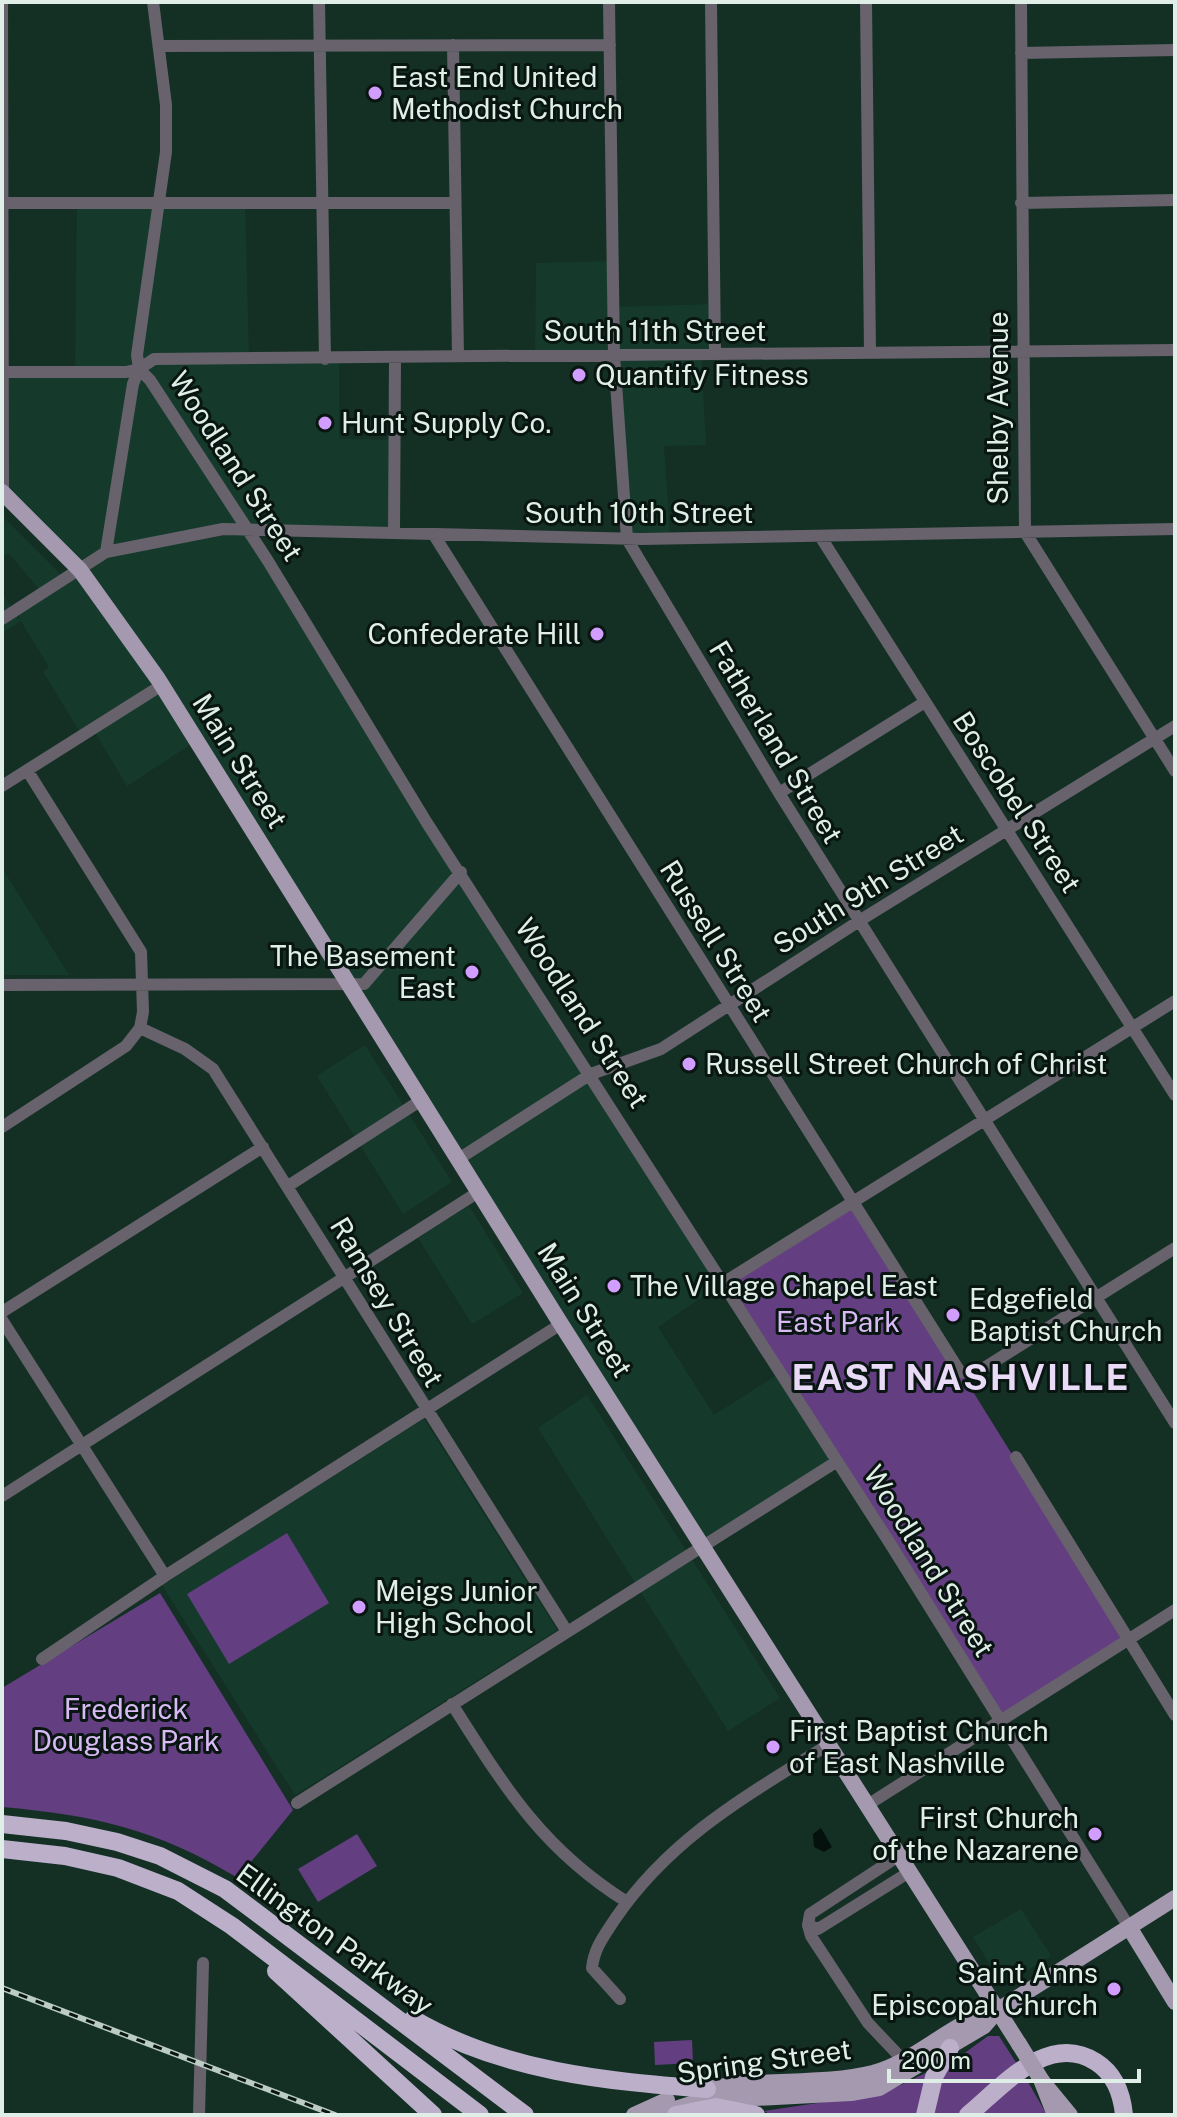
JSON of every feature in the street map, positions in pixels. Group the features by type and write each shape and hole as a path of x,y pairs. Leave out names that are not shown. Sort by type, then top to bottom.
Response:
{"highway":[{"name":"Ellington Parkway","path":"2,1824 66,1831 117,1842 180,1866 225,1889 277,1925 525,2115"},
{"name":"Ellington Parkway","path":"2,1849 65,1856 118,1868 178,1891 232,1926 480,2115"},
{"path":"232,1926 317,2012 433,2115"},
{"path":"346,1980 464,2045 546,2071 583,2078 707,2089"},
{"path":"925,2115 934,2077 950,2048"},
{"path":"968,2115 1038,2059 1058,2053 1086,2057 1107,2072 1119,2089 1124,2115"},
{"path":"676,2115 716,2107 756,2115"}],"main road":[{"name":"Main Street","path":"2,492 80,570 162,685 561,1324 831,1743 1042,2081"},
{"path":"998,2010 1175,1898"},
{"name":"Woodland Street","path":"1129,1927 1175,2002"},
{"name":"Spring Street","path":"634,2115 661,2102 707,2089 851,2093 879,2088 984,2026 998,2010"},
{"name":"Spring Street","path":"656,2115 700,2101 876,2072 903,2060 978,2015 998,2010"},
{"path":"1042,2081 1055,2115"},
{"path":"1042,2081 1070,2115"}],"street":[{"path":"2,2 2,492"},
{"name":"Woodland Street","path":"153,2 166,152 137,355 139,369 150,380 268,561 427,823 591,1074 1129,1927"},
{"path":"319,2 325,359"},
{"name":"Fatherland Street","path":"609,2 614,355 627,539 859,923 1175,1423"},
{"path":"711,2 715,354"},
{"path":"866,2 870,353"},
{"name":"Shelby Avenue","path":"1021,2 1025,532 1175,771"},
{"path":"453,45 458,356"},
{"path":"159,46 610,45"},
{"path":"1021,53 1175,50"},
{"path":"1021,203 1175,200"},
{"path":"2,203 455,203"},
{"name":"South 11th Street","path":"3,372 139,369 154,359 1175,350"},
{"path":"394,533 395,358"},
{"path":"2,619 106,552 133,384 139,369"},
{"name":"South 10th Street","path":"106,552 223,529 244,528 627,539 1175,529"},
{"name":"Russell Street","path":"434,535 960,1372 976,1373 1097,1297"},
{"name":"Boscobel Street","path":"820,536 1175,1095"},
{"path":"2,786 162,685"},
{"path":"779,793 925,702"},
{"name":"South 9th Street","path":"460,1158 591,1074 661,1049 729,1008 1007,829 1175,726"},
{"path":"2,1127 126,1046 140,1028 144,985 141,952 27,770"},
{"path":"2,985 364,984 461,872"},
{"path":"723,1283 1175,1001"},
{"name":"Ramsey Street","path":"140,1028 185,1049 213,1069 566,1630"},
{"path":"288,1186 423,1099"},
{"path":"2,1312 263,1147"},
{"path":"2,1496 480,1191"},
{"path":"1097,1297 1175,1248"},
{"path":"2,1320 165,1576"},
{"path":"42,1659 165,1576 561,1324"},
{"path":"1016,1457 1175,1715"},
{"path":"297,1803 836,1462"},
{"path":"869,1804 1175,1610"},
{"path":"452,1704 500,1779 549,1842 627,1902"},
{"path":"620,1999 592,1968 594,1952 627,1902 667,1856 718,1812 831,1743"},
{"path":"900,1855 810,1914 808,1925 811,1936 878,2033 903,2060"},
{"path":"808,1925 818,1929 911,1871"},
{"path":"837,1896 846,1911"},
{"path":"199,2115 203,1963"}],"shaded area":[{"path":"245,203 249,358 339,359 339,439 396,440 394,533 245,529 723,1283 658,1327 714,1415 780,1373 836,1462 704,1545 196,741 127,786 93,729 82,735 43,672 49,667 21,621 2,633 2,593 19,619 18,609 42,593 9,553 2,558 2,516 65,579 79,570 3,492 4,372 75,371 77,205"},
{"path":"614,261 614,307 715,304 715,354 701,355 706,445 664,446 670,539 627,539 613,355 535,355 536,263"},
{"path":"2,868 69,975 2,975"},
{"path":"365,1045 452,1182 403,1214 317,1076"},
{"path":"469,1206 523,1293 472,1324 418,1238"},
{"path":"587,1395 780,1698 728,1731 538,1428"},
{"name":"Meigs Junior High School","path":"424,1419 557,1630 295,1795 162,1585"},
{"path":"821,1828 832,1847 824,1852 814,1847 813,1834"},
{"path":"1021,1909 1051,1956 1008,1982 999,1979 973,1937"}],"green space":[{"name":"East Park","path":"855,1202 1128,1641 999,1721 723,1283"},
{"path":"287,1533 329,1603 229,1664 187,1594"},
{"name":"Frederick Douglass Park","path":"160,1593 293,1810 238,1878 180,1848 125,1828 67,1815 2,1807 2,1688"},
{"path":"357,1834 377,1866 318,1902 298,1869"},
{"path":"988,2036 999,2036 1019,2067 959,2115 930,2115 948,2065"},
{"path":"692,2040 693,2063 655,2065 654,2042"},
{"path":"934,2069 921,2115 771,2115 764,2111 884,2093"},
{"path":"1024,2075 1047,2115 973,2115"}],"railway":[{"path":"2,1988 335,2115"}],"place":[{"name":"East End United Methodist Church","path":"375,93"},
{"name":"Quantify Fitness","path":"579,375"},
{"name":"Hunt Supply Co.","path":"325,423"},
{"name":"Confederate Hill","path":"597,634"},
{"name":"The Basement East","path":"472,972"},
{"name":"Russell Street Church of Christ","path":"689,1064"},
{"name":"The Village Chapel East","path":"614,1286"},
{"name":"Edgefield Baptist Church","path":"953,1315"},
{"name":"Meigs Junior High School","path":"359,1607"},
{"name":"First Baptist Church of East Nashville","path":"773,1747"},
{"name":"First Church of the Nazarene","path":"1095,1834"},
{"name":"Saint Anns Episcopal Church","path":"1114,1989"}],"district":[{"name":"EAST NASHVILLE","path":"961,1377"}]}
